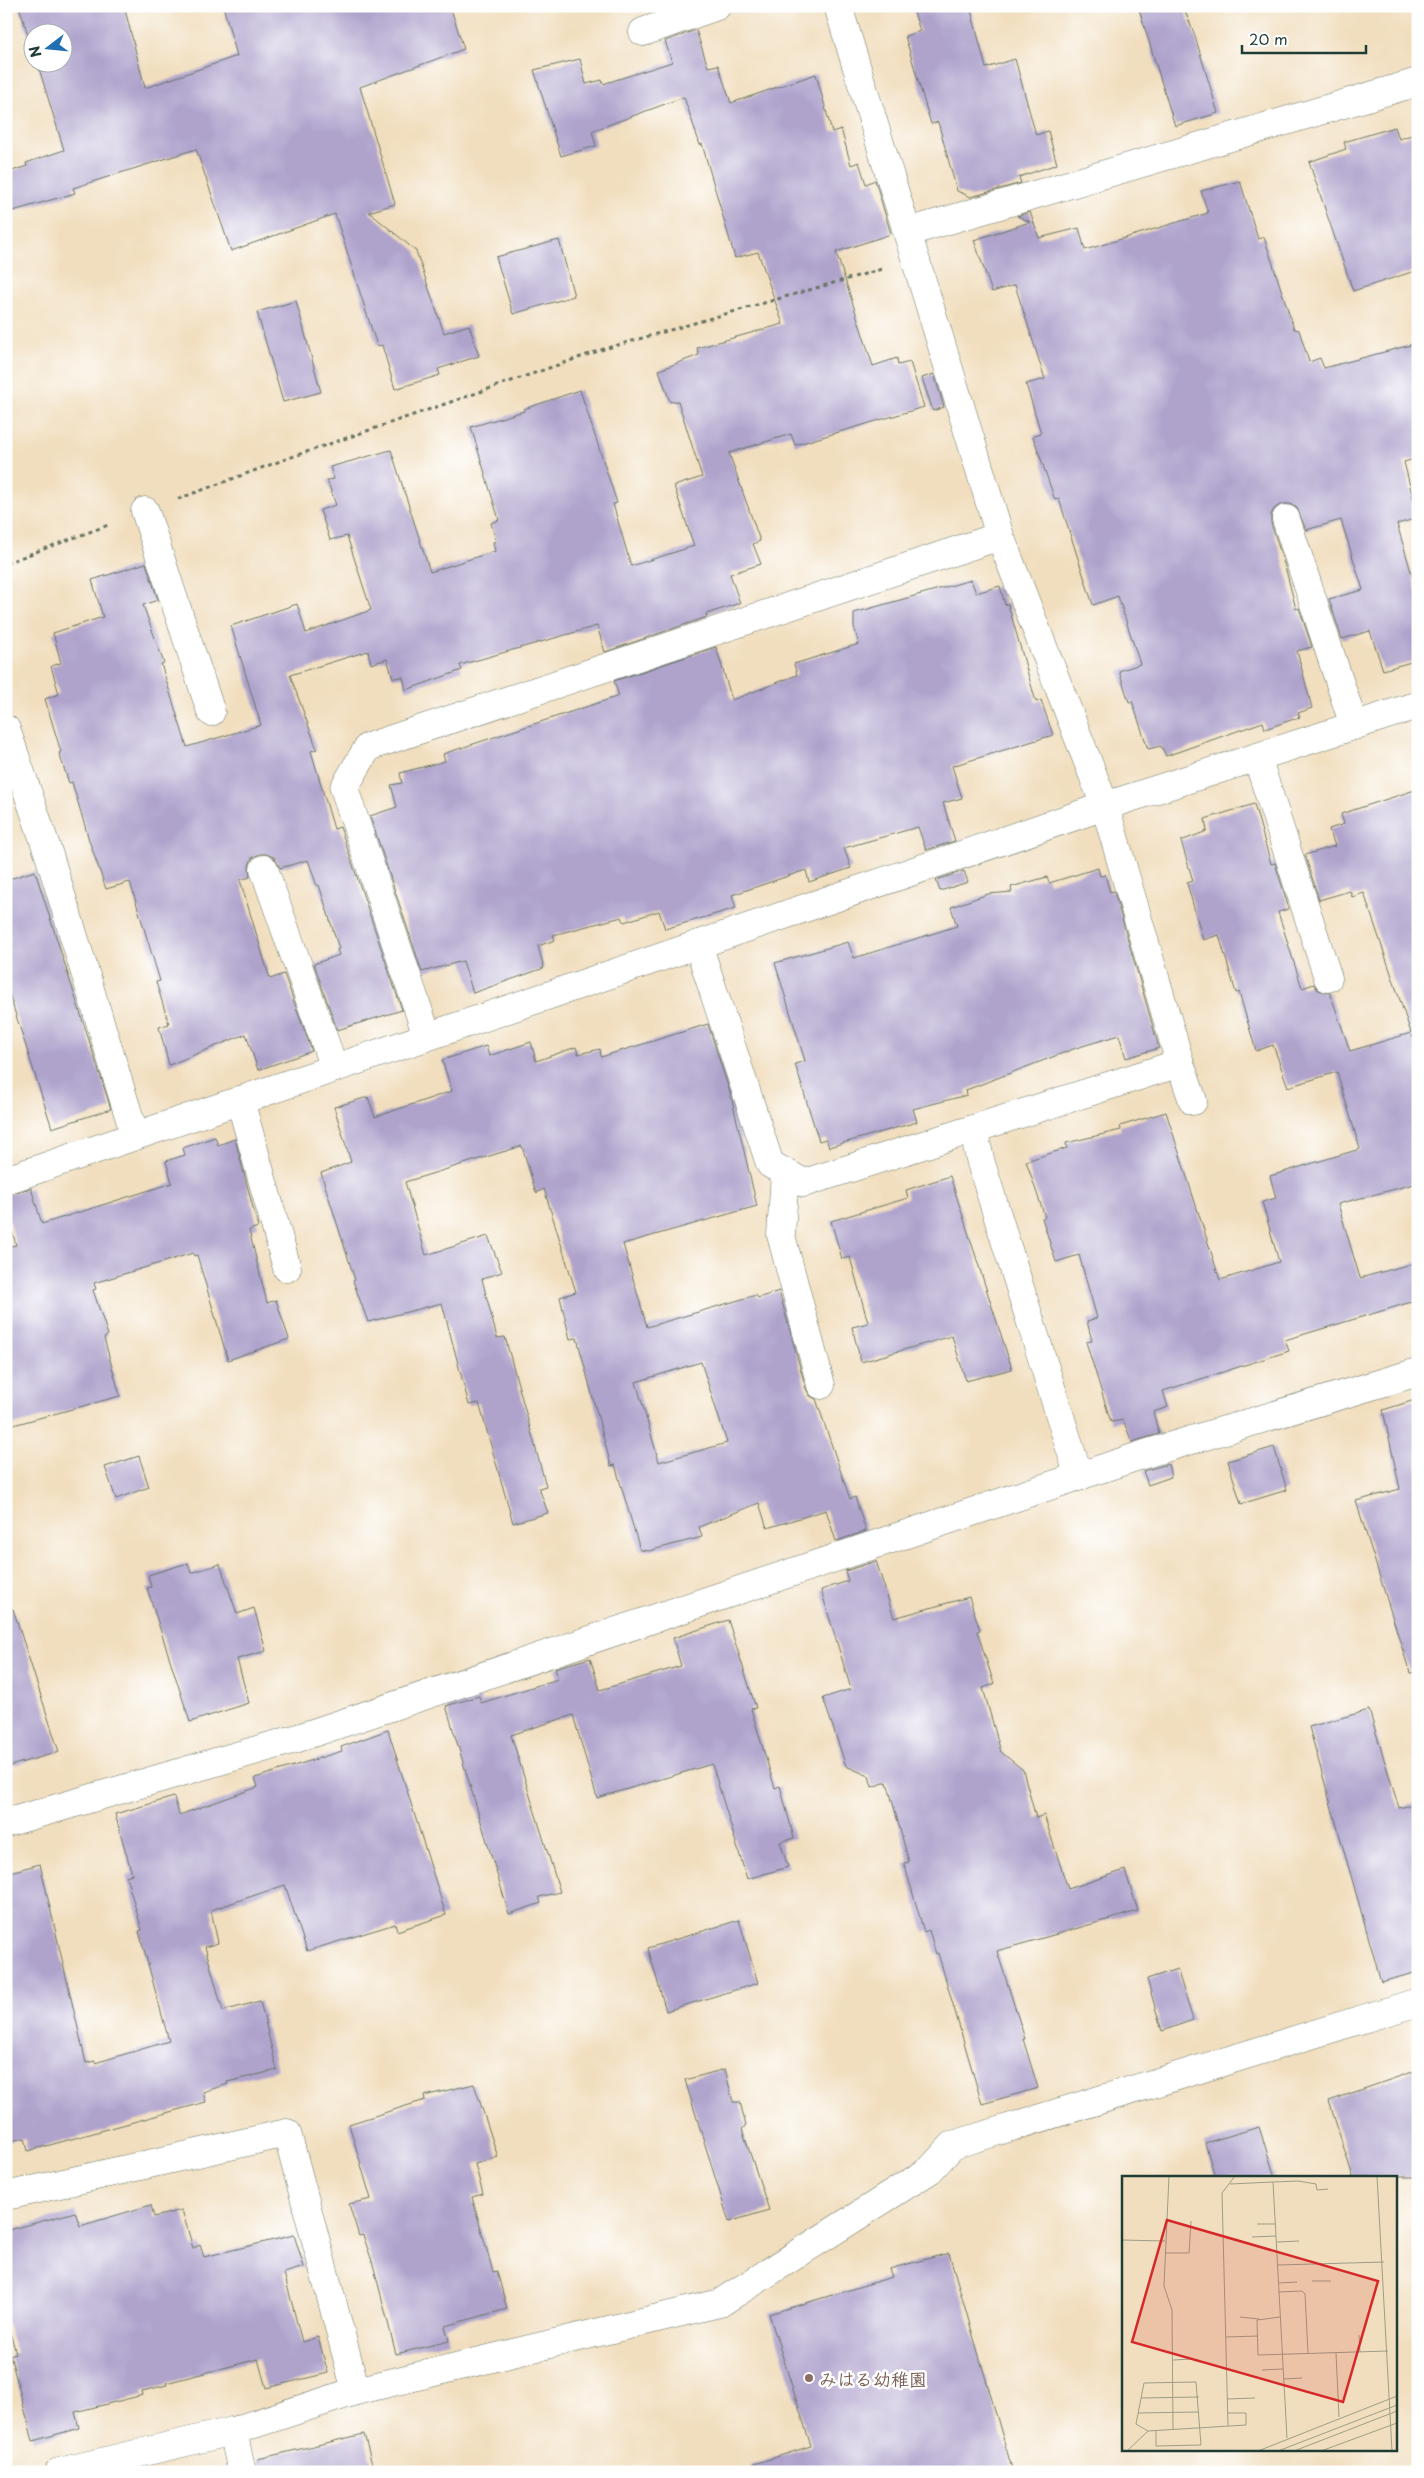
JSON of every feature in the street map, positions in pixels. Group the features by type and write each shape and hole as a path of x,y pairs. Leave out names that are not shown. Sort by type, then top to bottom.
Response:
{"street":[{"path":"643,32 717,6"},
{"path":"838,6 917,259 1000,536 1105,806 1180,1064 1193,1101"},
{"path":"908,232 1418,82"},
{"path":"145,511 212,712"},
{"path":"1286,519 1354,726"},
{"path":"427,1036 344,788 368,747 1000,536"},
{"path":"6,1180 1105,806 1418,705"},
{"path":"6,729 49,855 135,1136"},
{"path":"1257,757 1328,978"},
{"path":"264,869 334,1068"},
{"path":"698,944 770,1164 804,1183 1180,1064"},
{"path":"240,1100 286,1268"},
{"path":"973,1129 981,1163 1079,1476"},
{"path":"786,1173 781,1234 821,1385"},
{"path":"6,1823 295,1740 1146,1454 1418,1372"},
{"path":"59,2472 232,2431 356,2391 720,2303 930,2170 953,2145 1418,2002"},
{"path":"6,2196 287,2133 356,2391"},
{"path":"232,2431 242,2472"}],"path":[{"path":"6,563 283,460 604,349 917,259"}],"building":[{"path":"19,6 124,6 145,88 237,56 223,6 450,6 464,49 360,87 395,204 369,212 416,251 444,333 469,325 479,356 438,369 440,375 395,389 382,345 377,346 335,214 231,251 196,149 73,188 75,193 6,213 6,173 27,166 26,163 64,150 40,72 72,72 72,22 24,22"},
{"path":"912,6 970,6 986,68 1015,59 1036,135 1048,131 1057,164 1019,177 1021,183 971,197 957,191 938,122 931,124 905,36 920,31"},
{"path":"1138,6 1183,6 1194,33 1218,113 1175,126"},
{"path":"696,30 708,67 718,65 731,103 816,74 832,132 841,129 851,165 859,162 866,184 875,180 891,234 836,252 873,366 897,358 898,365 910,362 924,407 795,445 791,434 729,453 760,541 753,544 761,564 730,574 740,603 706,614 707,617 605,652 597,626 460,665 462,670 406,690 403,677 393,678 387,659 371,664 368,651 290,675 317,749 311,751 334,829 340,827 402,1010 337,1030 314,964 339,955 337,950 339,949 319,885 317,886 308,860 280,868 274,857 259,854 252,858 249,866 250,877 240,880 270,979 284,974 312,1051 258,1070 246,1034 169,1065 159,1027 169,1024 156,982 160,981 130,882 106,889 72,782 69,783 59,753 61,752 45,699 59,694 51,666 61,663 53,633 103,617 92,580 146,563 158,600 143,605 164,663 161,664 187,747 261,725 231,626 297,604 306,633 371,610 347,536 330,540 320,510 336,505 327,480 334,479 330,467 391,450 430,572 495,551 493,542 496,541 491,523 499,520 471,427 524,411 524,409 580,390 617,503 613,504 631,566 694,546 674,486 702,477 678,401 670,402 659,370 699,355 697,348 783,324 758,252 735,258 702,144 700,145 684,97 592,131 596,146 561,156 534,70 580,59 586,84 602,80 603,84 672,62 665,41"},
{"path":"1395,127 1399,139 1418,133 1418,270 1353,291 1309,162 1346,149 1344,142"},
{"path":"1240,181 1258,239 1264,237 1294,329 1299,330 1309,362 1320,358 1324,368 1418,343 1418,458 1404,462 1418,518 1397,524 1418,595 1418,660 1383,670 1370,631 1342,639 1329,599 1363,590 1341,520 1306,530 1297,508 1290,504 1281,504 1274,509 1271,515 1271,523 1296,609 1299,608 1312,647 1297,651 1312,708 1298,713 1300,717 1265,729 1263,722 1166,756 1161,746 1148,749 1132,701 1129,702 1119,671 1140,664 1118,596 1093,605 1059,499 1055,500 1033,436 1041,433 1026,384 1045,379 1015,285 992,292 974,240 1030,222 1017,216 1030,212 1039,238 1079,228 1085,250 1208,213 1201,191"},
{"path":"559,240 574,296 513,314 496,257"},
{"path":"296,301 321,392 283,402 257,312"},
{"path":"934,374 944,407 933,411 922,378"},
{"path":"971,580 976,593 1000,586 1005,605 1008,604 1036,702 1041,700 1053,735 952,766 962,798 943,803 955,841 926,850 918,827 844,848 851,868 809,882 806,870 732,895 736,908 665,929 659,911 624,922 622,917 553,935 555,940 538,946 544,968 473,993 463,961 422,972 370,816 397,807 391,785 402,783 400,773 445,761 443,754 619,696 614,681 716,647 732,700 797,675 794,664 859,644 854,627 854,613"},
{"path":"1418,789 1418,1035 1412,1035 1418,1053 1418,1183 1338,1204 1360,1278 1418,1262 1418,1300 1285,1340 1289,1351 1163,1391 1168,1407 1153,1412 1159,1434 1132,1442 1123,1420 1111,1422 1086,1342 1092,1341 1087,1321 1097,1318 1079,1255 1056,1262 1042,1218 1045,1217 1026,1161 1067,1148 1066,1143 1121,1130 1120,1126 1166,1112 1220,1280 1279,1262 1262,1202 1276,1198 1270,1176 1360,1149 1337,1072 1288,1087 1273,1045 1256,1051 1239,992 1236,993 1219,935 1203,940 1187,883 1193,881 1181,841 1207,831 1205,819 1254,804 1271,864 1275,863 1289,909 1278,912 1302,988 1314,984 1318,990 1330,993 1350,1051 1411,1033 1364,893 1352,897 1350,891 1319,900 1305,855 1335,846 1329,829 1344,824 1341,814"},
{"path":"1098,868 1100,876 1105,875 1110,892 1114,891 1159,1048 1126,1058 1119,1035 1076,1048 966,1090 967,1095 913,1109 917,1122 829,1147 826,1139 819,1141 795,1064 805,1061 775,963 848,942 854,958 957,926 951,907 988,894 1012,892 1011,887 1047,877 1049,883"},
{"path":"35,871 111,1109 52,1128 6,984 6,880"},
{"path":"964,871 968,882 940,891 936,880"},
{"path":"708,1024 731,1096 757,1206 623,1244 647,1327 756,1295 758,1298 779,1291 806,1389 810,1396 816,1399 850,1499 855,1497 866,1531 836,1541 826,1510 767,1528 759,1503 699,1527 702,1537 649,1551 640,1550 615,1465 611,1466 577,1338 570,1339 560,1297 576,1292 544,1189 536,1193 522,1146 405,1182 426,1255 488,1236 502,1272 482,1279 497,1338 505,1337 546,1486 539,1488 548,1513 513,1523 479,1403 469,1405 442,1303 368,1322 353,1281 355,1280 321,1173 351,1162 334,1107 368,1097 375,1117 452,1091 442,1060 486,1046 489,1056 531,1042 536,1061 576,1047 578,1054 600,1049 601,1057","holes":["701,1362 727,1443 659,1462 636,1382"]},
{"path":"215,1137 218,1145 235,1139 258,1227 249,1230 267,1303 276,1300 289,1339 228,1360 197,1255 194,1256 193,1253 94,1283 96,1289 93,1290 108,1335 104,1338 120,1396 6,1427 6,1247 16,1245 6,1210 6,1195 31,1188 42,1224 172,1183 166,1161 185,1155 183,1148"},
{"path":"950,1176 1012,1369 966,1381 952,1336 861,1362 852,1327 868,1323 850,1257 842,1259 831,1221 908,1198 906,1190"},
{"path":"1418,1399 1418,1672 1410,1673 1356,1501 1400,1489 1383,1410"},
{"path":"1274,1447 1287,1490 1241,1504 1228,1461"},
{"path":"139,1456 149,1487 116,1499 105,1467"},
{"path":"1168,1464 1171,1477 1148,1485 1143,1471"},
{"path":"876,1561 894,1618 969,1597 980,1630 977,1631 994,1684 983,1688 1001,1752 1023,1770 1036,1818 1044,1815 1068,1889 1125,1870 1138,1911 997,1951 1025,2039 1023,2039 1038,2088 982,2104 938,1953 936,1954 929,1930 924,1932 904,1863 909,1862 887,1782 872,1787 869,1776 846,1766 823,1698 851,1689 821,1590 848,1581 845,1571"},
{"path":"188,1563 191,1573 220,1564 237,1614 254,1608 266,1651 237,1659 249,1703 190,1722 147,1588 151,1587 148,1575"},
{"path":"13,1609 59,1752 6,1767 6,1610"},
{"path":"728,1620 756,1708 751,1709 775,1788 780,1786 794,1838 780,1842 788,1867 747,1879 712,1764 597,1798 573,1715 511,1735 560,1892 539,1897 541,1903 509,1914 446,1706 479,1696 481,1703 558,1679 555,1668 590,1658 600,1690 681,1666 673,1638"},
{"path":"1369,1710 1399,1808 1418,1803 1418,1972 1381,1982 1309,1727"},
{"path":"388,1730 446,1915 397,1931 395,1924 307,1951 285,1885 211,1910 218,1943 205,1947 223,2011 260,2001 277,2070 227,2082 228,2084 203,2092 206,2102 28,2151 25,2138 6,2142 6,1873 40,1864 86,2063 95,2061 95,2063 169,2041 139,1931 142,1930 126,1876 132,1874 115,1814 174,1797 179,1815 258,1787 255,1778 342,1751 341,1747"},
{"path":"739,1920 758,1983 666,2011 648,1948"},
{"path":"1177,1969 1193,2020 1162,2031 1147,1979"},
{"path":"725,2069 733,2102 740,2102 746,2126 742,2129 769,2210 729,2222 685,2080"},
{"path":"1418,2070 1418,2177 1353,2176 1329,2101"},
{"path":"474,2084 498,2157 475,2164 483,2194 472,2197 493,2272 497,2271 507,2309 445,2326 449,2341 396,2354 373,2264 363,2235 359,2236 349,2204 371,2199 349,2124 425,2100 424,2096"},
{"path":"1259,2127 1275,2176 1215,2176 1205,2143"},
{"path":"151,2205 154,2217 182,2210 193,2248 200,2245 204,2257 294,2235 304,2267 284,2273 302,2342 318,2337 328,2373 266,2388 258,2359 166,2383 167,2385 142,2391 143,2395 75,2412 79,2428 33,2441 10,2355 16,2353 6,2319 6,2231 75,2212 80,2226"},
{"path":"949,2253 1013,2472 752,2472 751,2465 811,2446 769,2314 892,2277 889,2269"},
{"path":"364,2434 374,2472 259,2472 258,2459"}],"place":[{"name":"みはる幼稚園","path":"809,2378"}]}
